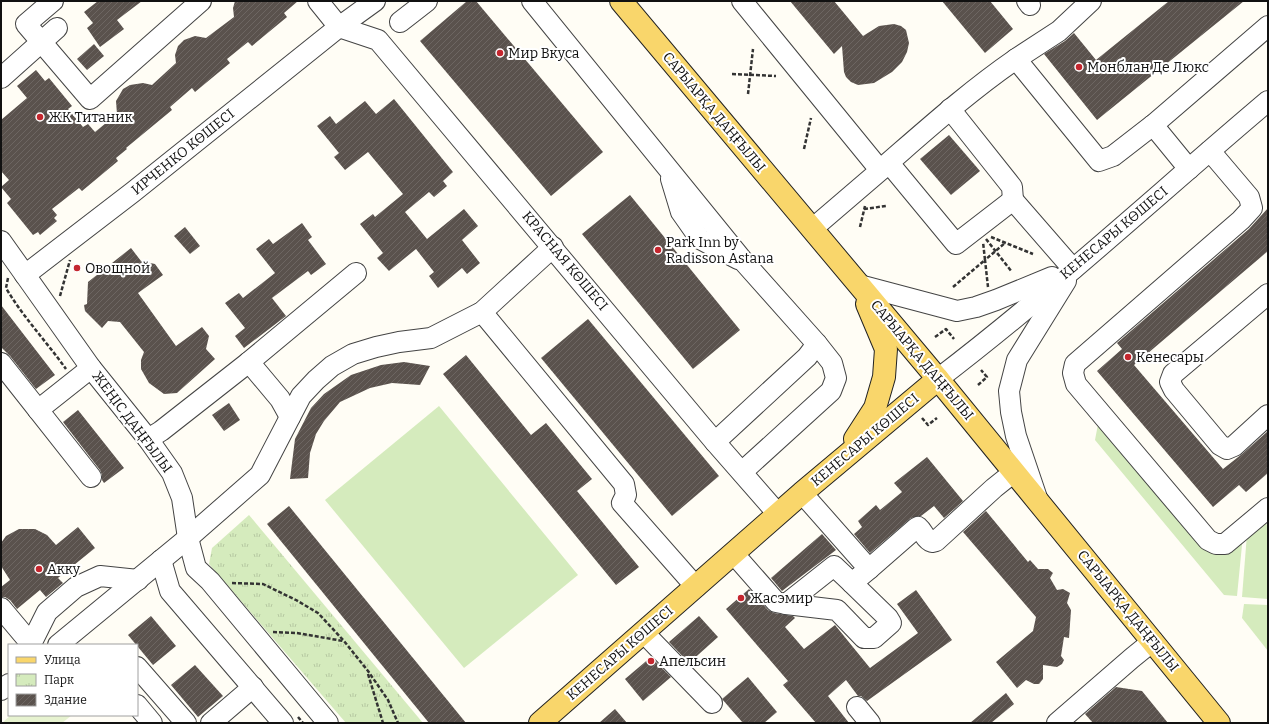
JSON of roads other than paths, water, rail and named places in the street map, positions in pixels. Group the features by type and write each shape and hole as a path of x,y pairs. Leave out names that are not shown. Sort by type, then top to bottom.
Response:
{"main road":[{"name":"САРЫАРҚА ДАҢҒЫЛЫ","path":"621,1 938,379 1219,723"},
{"path":"838,463 875,408 884,377 886,349 860,285"},
{"name":"КЕНЕСАРЫ КӨШЕСІ","path":"540,723 802,493 938,379"}],"street":[{"path":"53,1 26,24 90,99 201,1"},
{"path":"318,1 339,27"},
{"name":"ИРЧЕНКО КӨШЕСІ","path":"17,276 139,187 339,27 375,1"},
{"path":"400,22 427,1"},
{"path":"532,1 744,262 832,363 836,378 831,392 742,472"},
{"path":"742,1 880,170"},
{"path":"812,229 950,109 996,72 1059,31 1091,1"},
{"path":"1016,59 1099,161 1113,156 1153,125 1268,26"},
{"name":"КРАСНАЯ КӨШЕСІ","path":"339,27 378,40 715,442 778,514"},
{"path":"1,78 57,28"},
{"name":"КЕНЕСАРЫ КӨШЕСІ","path":"938,379 1073,269 1268,101"},
{"path":"950,109 1012,187 1013,200 1073,269"},
{"path":"1153,125 1189,169"},
{"path":"1210,151 1249,198 1252,208 1241,220 1075,364 1073,373 1076,384 1208,540 1216,544 1225,544 1268,508"},
{"path":"880,170 889,163 956,244 1013,200"},
{"name":"ЖЕҢІС ДАҢҒЫЛЫ","path":"1,241 17,276 148,439 172,474 181,494 188,538 196,568 210,580 328,723"},
{"path":"59,644 188,538 260,475 301,396 332,366 353,354 376,347 399,342 431,338 482,312 553,247"},
{"path":"860,285 957,311 976,307 996,300 1073,269"},
{"path":"1038,502 1016,436 1011,412 1009,391 1017,360 1073,269"},
{"path":"148,439 161,431 249,362 356,274"},
{"path":"1268,294 1173,374 1170,382 1174,390 1220,445 1227,449 1234,446 1268,415"},
{"path":"482,312 624,484 626,495 622,503 696,587"},
{"path":"715,442 807,357 817,344"},
{"path":"249,362 280,399 290,417"},
{"path":"1,363 91,477"},
{"path":"38,410 91,368"},
{"path":"852,583 918,527 927,541 936,541 994,488 1014,472"},
{"path":"802,493 869,569"},
{"path":"733,553 776,602 786,604 837,610 864,638 874,638 891,623 888,618 834,566 786,604"},
{"path":"161,560 170,591 283,723"},
{"path":"1,608 32,644 47,612 76,587 100,576 138,580"},
{"path":"643,632 712,703"},
{"path":"1057,723 1132,658 1153,642"},
{"path":"138,668 186,723"},
{"path":"211,723 253,687"},
{"path":"138,706 152,723"},
{"path":"857,707 870,723"}],"place":[{"name":"Мир Вкуса","path":"500,53"},
{"name":"Монблан Де Люкс","path":"1079,67"},
{"name":"ЖК Титаник","path":"40,117"},
{"name":"Park Inn by Radisson Astana","path":"658,250"},
{"name":"Овощной","path":"77,268"},
{"name":"Кенесары","path":"1128,357"},
{"name":"Акку","path":"39,569"},
{"name":"Жасэмир","path":"741,598"},
{"name":"Апельсин","path":"651,661"}]}
